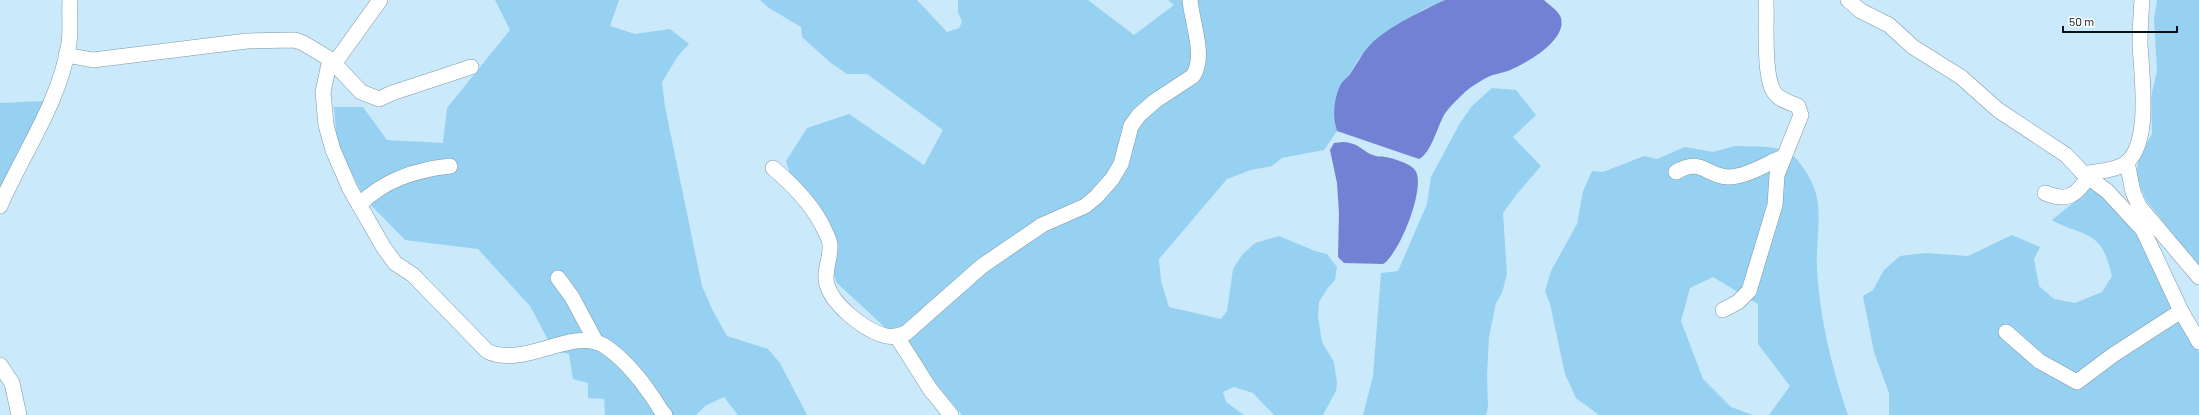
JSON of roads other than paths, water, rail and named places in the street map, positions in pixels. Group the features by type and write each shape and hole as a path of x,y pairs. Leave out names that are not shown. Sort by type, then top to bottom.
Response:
{"street":[{"path":"0,206 50,104 69,42 70,0"},
{"path":"380,0 332,61 323,92 326,125 333,150 359,206 394,263 413,275 487,351 494,355 509,357 576,342 596,342 604,345 637,375 665,415"},
{"path":"773,168 812,208 824,230 830,245 825,273 828,285 835,299 855,319 882,335 897,337 906,333 982,266 1042,225 1085,206 1112,179 1121,164 1131,126 1139,115 1154,101 1193,76 1198,69 1200,62 1199,52 1190,0"},
{"path":"1723,310 1738,302 1749,291 1775,205 1777,175 1801,111 1798,106 1780,98 1774,92 1769,81 1766,66 1766,0"},
{"path":"1848,0 1860,11 1889,25 1913,47 1961,77 1998,110 2066,155 2086,175 2108,191 2143,230 2181,311 2199,342"},
{"path":"2086,175 2116,168 2127,162 2141,135 2143,94 2140,42 2142,0"},
{"path":"66,55 81,58 102,59 247,41 280,40 303,43 332,61 361,92 379,99 392,93 471,67"},
{"path":"1676,172 1683,168 1694,166 1708,169 1718,175 1728,177 1743,175 1783,157"},
{"path":"2127,162 2133,192 2139,206 2199,277"},
{"path":"359,206 381,187 404,176 426,169 450,166"},
{"path":"2045,193 2058,198 2070,196 2082,186 2086,175"},
{"path":"558,278 572,297 596,342"},
{"path":"2006,332 2039,361 2077,382 2113,355 2181,311"},
{"path":"897,337 930,389 950,415"},
{"path":"0,366 12,383 19,415"}],"water":[{"path":"1445,0 1544,0 1560,15 1561,27 1558,35 1551,43 1534,57 1508,71 1488,77 1465,92 1446,112 1430,146 1419,159 1337,131 1334,114 1338,91 1342,83 1350,74 1368,47 1396,25"},
{"path":"1343,142 1354,144 1372,155 1392,159 1406,164 1415,170 1418,178 1417,190 1410,220 1396,248 1383,264 1344,263 1338,257 1339,213 1337,183 1330,150 1334,143"}]}
